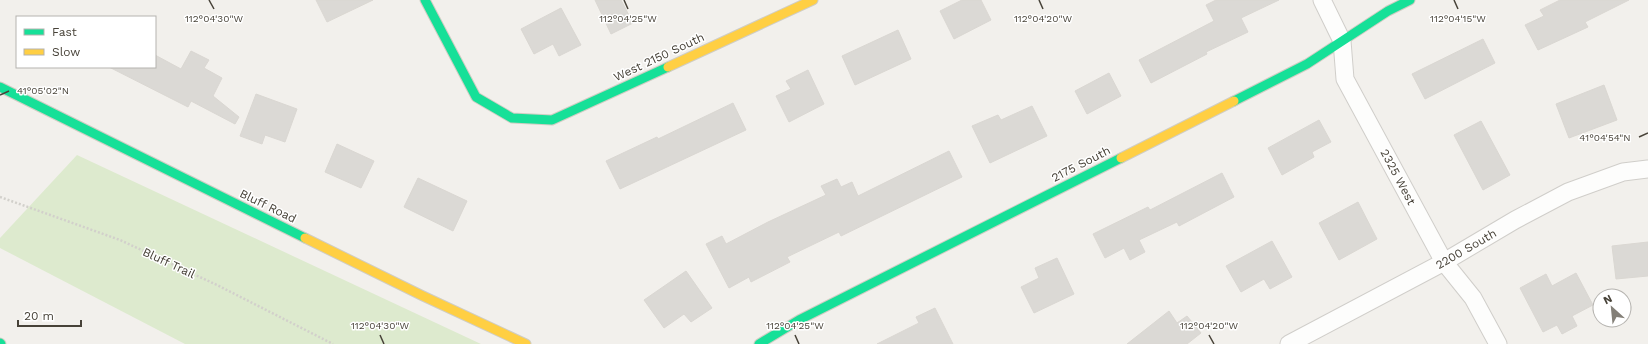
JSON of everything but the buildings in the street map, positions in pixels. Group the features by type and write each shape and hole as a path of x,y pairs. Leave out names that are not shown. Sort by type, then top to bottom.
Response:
{"street":[{"name":"West 2150 South","path":"425,0 476,97 512,118 552,120 813,0"},
{"name":"2325 West","path":"1322,0 1342,41 1345,79 1444,262 1473,298 1498,344"},
{"name":"2175 South","path":"759,344 799,320 1307,64 1388,11 1410,0"},
{"name":"Bluff Road","path":"0,87 422,296 526,344"},
{"name":"2200 South","path":"1289,344 1444,262 1515,220 1568,192 1623,172 1648,169"}],"path":[{"name":"Bluff Trail","path":"0,197 120,240 217,285 333,344"}],"green space":[{"path":"77,155 481,344 185,344 0,248 0,238"}],"traffic: fast":[{"path":"425,0 476,97 512,118 552,120 668,67"},
{"path":"1234,101 1307,64 1388,11 1410,0"},
{"path":"0,87 305,238"},
{"path":"759,344 799,320 1121,158"}],"traffic: slow":[{"path":"668,67 813,0"},
{"path":"1121,158 1234,101"},
{"path":"305,238 423,296 526,344"}]}
